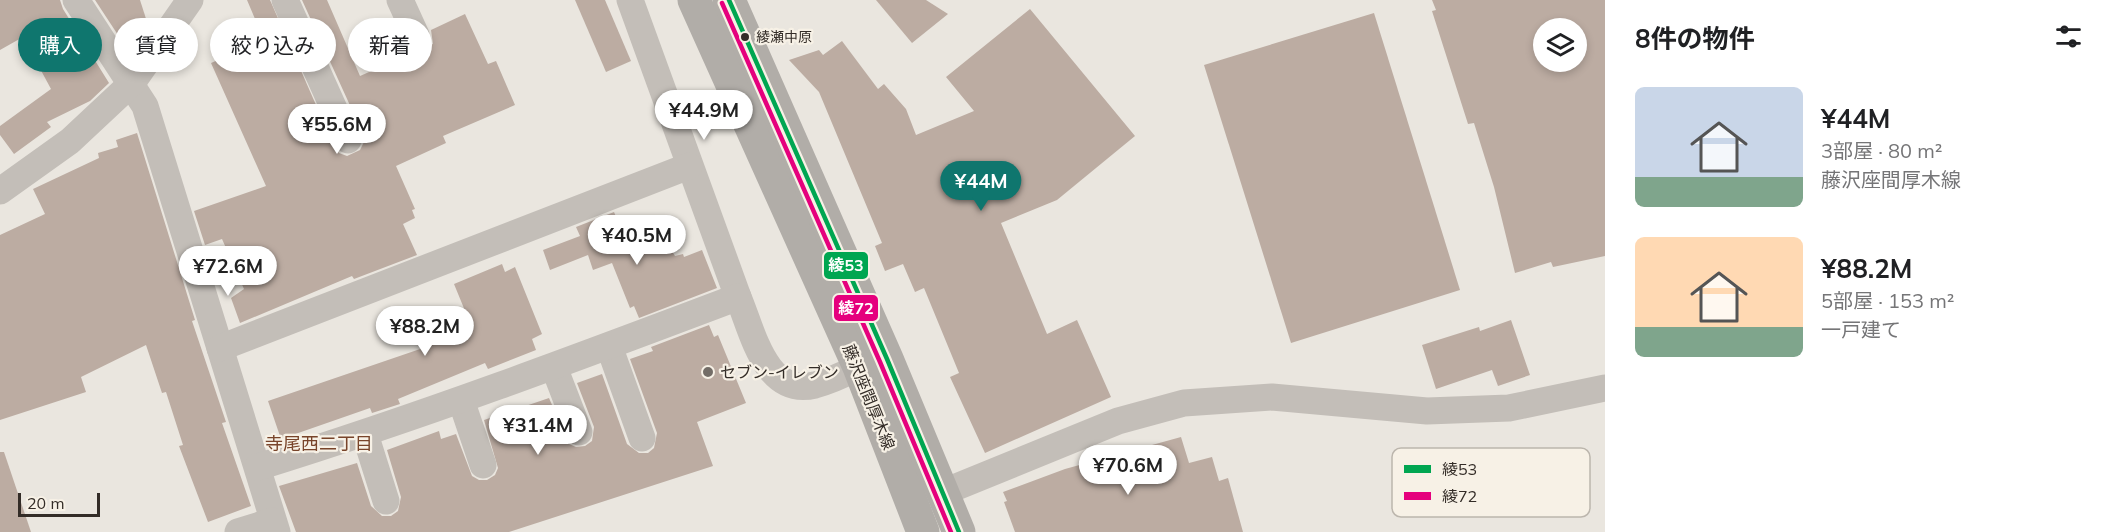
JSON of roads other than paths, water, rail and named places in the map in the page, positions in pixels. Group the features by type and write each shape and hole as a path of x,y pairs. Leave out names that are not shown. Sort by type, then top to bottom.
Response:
{"main road":[{"name":"藤沢座間厚木線","path":"694,0 859,368 923,532"},
{"name":"藤沢座間厚木線","path":"729,0 944,492 959,532"}],"street":[{"path":"76,0 145,106 258,467 275,526 238,532"},
{"path":"0,191 70,141 132,83 190,0"},
{"path":"285,0 348,140"},
{"path":"400,0 408,18"},
{"path":"630,0 689,166 738,297 768,369 783,381 798,387 815,385 859,368"},
{"path":"220,348 689,166"},
{"path":"258,467 365,434 461,400 738,297"},
{"path":"609,346 642,438"},
{"path":"554,367 579,432"},
{"path":"944,492 1118,421 1184,403 1272,397 1427,411 1509,408 1605,388"},
{"path":"461,400 483,465"},
{"path":"365,434 386,501"}],"place":[{"name":"綾瀬中原","path":"745,37"},
{"name":"セブン-イレブン","path":"708,372"}],"district":[{"name":"寺尾西二丁目","path":"319,443"}]}
